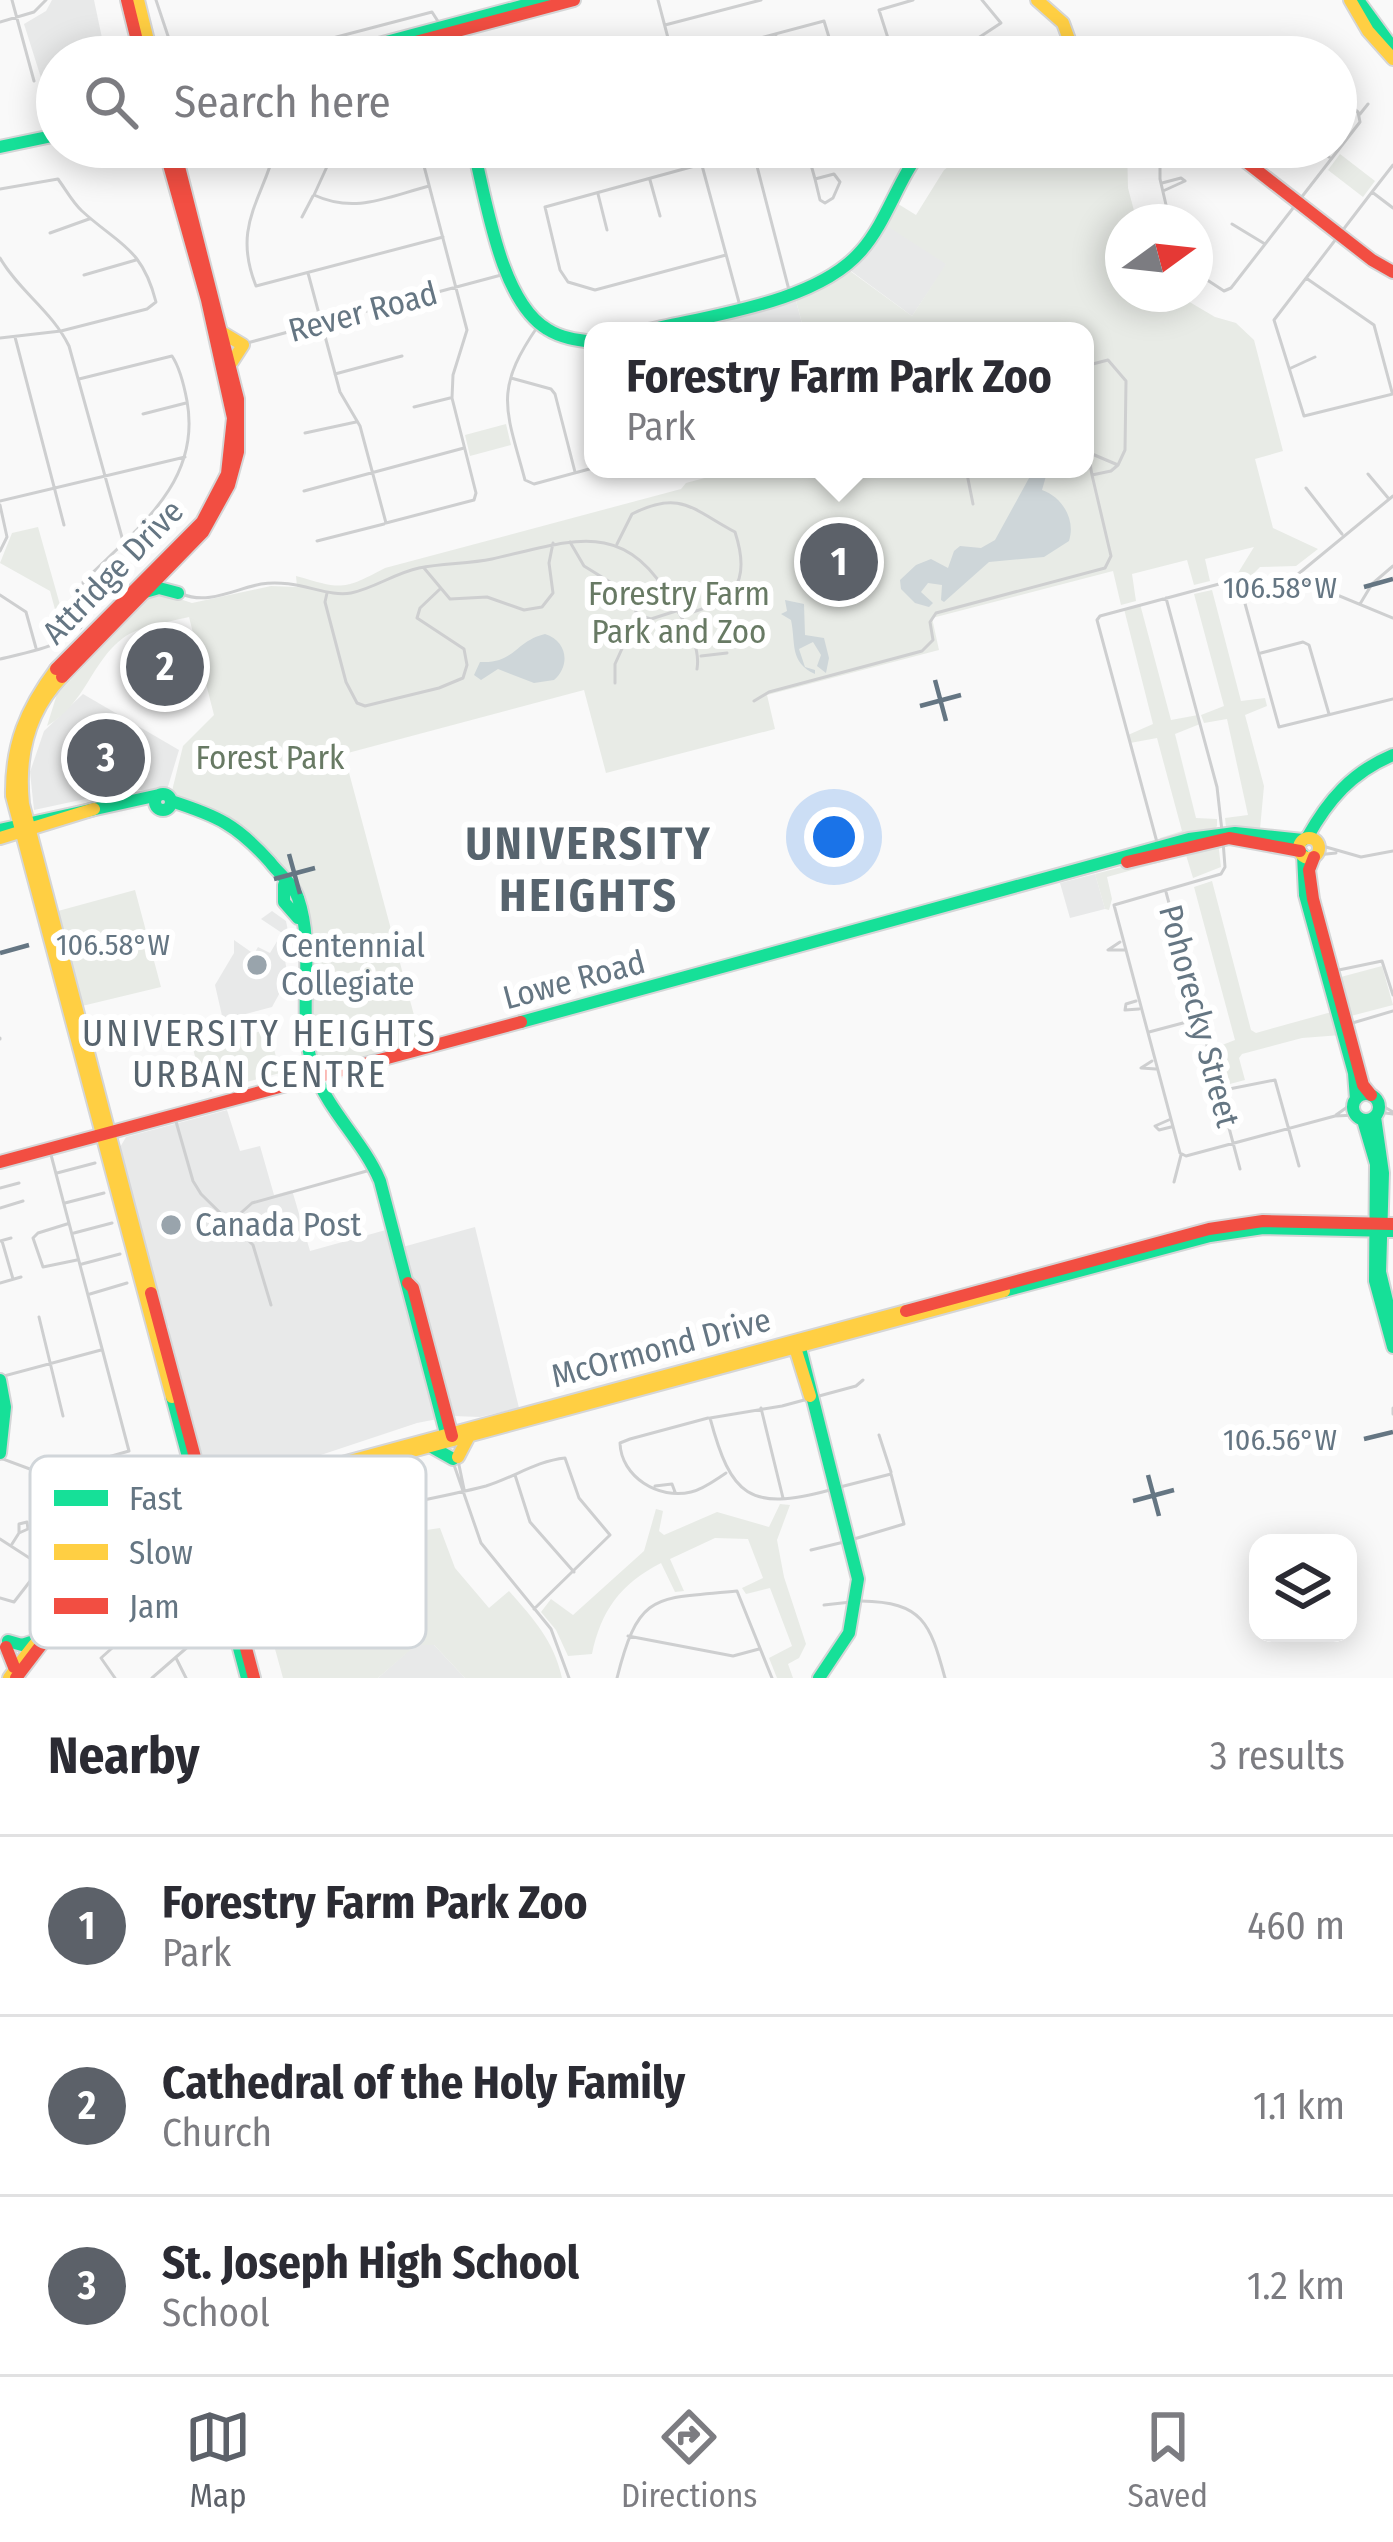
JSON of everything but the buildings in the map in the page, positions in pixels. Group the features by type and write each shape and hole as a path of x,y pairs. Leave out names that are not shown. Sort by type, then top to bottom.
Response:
{"main road":[{"path":"127,0 142,36"},
{"path":"138,0 141,32"},
{"path":"420,36 544,0"},
{"path":"430,36 574,0"},
{"path":"1037,0 1063,22 1067,36"},
{"path":"1354,0 1393,49"},
{"path":"1354,0 1368,31 1393,59"},
{"path":"456,36 460,30"},
{"path":"442,31 443,36"},
{"path":"0,147 36,137"},
{"name":"Attridge Drive","path":"17,805 22,749 47,693 220,508 236,468 241,415 170,168"},
{"name":"Attridge Drive","path":"179,168 222,332 233,418 227,474 202,522 156,575 58,668 31,705 13,755 22,828 191,1456"},
{"path":"478,168 506,274 519,303 539,325 564,338 584,341"},
{"path":"703,322 740,306 820,284 850,264 908,168"},
{"path":"1254,168 1393,272"},
{"path":"222,332 243,345 233,356 231,370"},
{"path":"172,564 170,580 178,593"},
{"path":"144,592 158,588 178,593"},
{"path":"1393,755 1349,778 1318,819 1306,895 1372,1109 1384,1231 1381,1280 1393,1326"},
{"path":"0,833 138,798 167,802 221,817 244,833 282,878 300,920 307,1038 317,1078 376,1169 449,1436"},
{"path":"0,833 17,805 51,821"},
{"path":"0,833 28,850 34,835 51,821"},
{"name":"Lowe Road","path":"124,1130 1223,836 1310,848"},
{"path":"0,1162 67,1144 106,1143 124,1130 98,1113 88,1131 67,1144"},
{"path":"1348,1225 1366,1216 1379,1200"},
{"name":"McOrmond Drive","path":"379,1456 1209,1229 1263,1221 1384,1231"},
{"path":"1348,1225 1368,1237 1384,1231"},
{"name":"McOrmond Drive","path":"793,1345 1210,1236 1263,1228 1348,1225"},
{"path":"1384,1231 1376,1289 1393,1347"},
{"path":"802,1363 817,1342"},
{"path":"793,1345 802,1363 857,1571 857,1602 849,1637 819,1678"},
{"path":"0,1378 5,1422 0,1455"},
{"path":"444,1413 475,1429 455,1458 428,1443 444,1413"},
{"path":"3,1642 14,1665 12,1676"},
{"name":"McOrmond Drive","path":"12,1676 32,1648"},
{"name":"McOrmond Drive","path":"26,1658 36,1648"},
{"name":"Attridge Drive","path":"242,1648 250,1678"}],"street":[{"path":"12,0 34,81"},
{"path":"0,22 34,13 46,0"},
{"path":"156,0 168,36"},
{"path":"658,0 668,36"},
{"path":"665,25 761,0"},
{"path":"887,36 879,10 913,0"},
{"path":"982,0 1000,19 1000,25 982,36"},
{"path":"340,36 432,12 442,31"},
{"path":"768,36 824,21 829,36"},
{"path":"1357,126 1369,104"},
{"path":"1305,277 1374,325 1393,394 1307,417 1302,414 1275,317 1305,277 1393,165"},
{"path":"267,168 246,232 256,286 443,237"},
{"path":"302,217 326,168"},
{"path":"317,541 474,500 452,398 455,368 468,338 424,168"},
{"path":"687,168 544,207 560,270 576,287 595,290 726,255"},
{"path":"703,168 740,306"},
{"path":"758,168 790,292"},
{"path":"812,168 820,200 833,197 839,176 815,179"},
{"path":"1160,168 1165,204"},
{"path":"1213,284 1229,290 1324,168"},
{"path":"650,178 660,216"},
{"path":"0,189 58,179 78,208 118,237 138,260 152,288 154,307 61,331 0,338"},
{"path":"1160,184 1185,181 1162,191"},
{"path":"314,195 354,206 429,186"},
{"path":"597,192 607,230"},
{"path":"1372,192 1393,208"},
{"path":"50,233 85,224 90,218"},
{"path":"1232,224 1265,244"},
{"path":"0,258 2,267 61,331 79,379 123,541"},
{"path":"84,275 138,260"},
{"path":"308,273 335,374 358,422 386,523"},
{"name":"Rever Road","path":"223,350 506,274"},
{"path":"539,325 509,377 506,408 525,481 534,484 584,470"},
{"path":"14,335 64,525"},
{"path":"0,659 58,643 84,622 88,609 83,582 169,494 186,457 188,402 172,356 79,379"},
{"path":"335,374 402,356"},
{"path":"1291,368 1315,357"},
{"path":"1094,364 1108,360 1126,381 1125,450 1111,471 1094,475"},
{"path":"509,377 555,394 576,472"},
{"path":"414,407 452,398"},
{"path":"143,414 188,402"},
{"path":"305,433 358,422"},
{"path":"304,490 464,448"},
{"path":"1094,454 1118,465"},
{"path":"0,551 8,537 0,503 186,457"},
{"path":"1368,474 1391,498 1298,577 1393,618"},
{"path":"968,478 973,505"},
{"path":"754,700 922,651 933,640 930,622 936,613 1105,568 1111,556 1093,478"},
{"path":"1306,488 1343,535"},
{"path":"617,545 632,514 676,500 735,532 741,560 732,592 719,604 651,619 637,615"},
{"path":"570,540 584,566 631,596 637,615 617,657 615,683"},
{"path":"156,575 178,593 197,599 284,583 347,594 422,567 481,561 553,542 617,545 646,564 679,613 699,657 697,670"},
{"path":"422,567 457,601 495,598 524,610 537,609 553,592 549,563 553,542"},
{"path":"1360,604 1370,586 1393,566"},
{"path":"1160,851 1097,620 1102,614 1236,581 1280,727 1393,699"},
{"path":"327,591 325,602 346,682 357,703 365,706 463,678 464,650 417,618 420,608 440,589"},
{"path":"0,595 26,612 37,649"},
{"path":"1166,598 1217,788 1223,873 1114,905 1181,1154 1174,1182"},
{"path":"1258,654 1303,642 1310,645 1330,716"},
{"path":"699,657 727,653"},
{"path":"1310,848 1361,857 1393,850"},
{"name":"Pohorecky Street","path":"1166,890 1240,1169"},
{"path":"1123,941 1108,950 1125,950"},
{"path":"1330,972 1379,960 1385,965 1393,995"},
{"path":"1139,1000 1126,1004 1125,1010 1141,1009"},
{"path":"1344,1025 1393,1011"},
{"path":"1148,1032 1199,1018"},
{"path":"1155,1060 1141,1068 1158,1069"},
{"path":"1220,1091 1274,1079 1299,1166"},
{"path":"1181,1154 1372,1109"},
{"path":"1335,1116 1372,1109"},
{"path":"174,1116 193,1181 253,1245 271,1305"},
{"path":"1171,1119 1157,1123 1156,1128 1173,1127"},
{"path":"50,1149 129,1451 114,1456"},
{"path":"56,1173 95,1163"},
{"path":"231,1222 252,1203 376,1169"},
{"path":"0,1188 19,1184"},
{"path":"64,1204 104,1193"},
{"path":"0,1208 23,1201"},
{"path":"72,1234 112,1223"},
{"path":"69,1224 35,1234 40,1264 46,1268 120,1253"},
{"path":"11,1238 1,1241 13,1280"},
{"path":"0,1283 21,1277"},
{"path":"88,1294 128,1283"},
{"path":"39,1317 63,1416"},
{"path":"0,1378 103,1350"},
{"path":"727,1472 701,1489 665,1492 628,1470 620,1443 710,1418 811,1398 863,1380"},
{"path":"761,1408 784,1500"},
{"path":"710,1418 727,1472 754,1496 784,1500 891,1474"},
{"path":"449,1436 485,1551 556,1636 569,1678"},
{"path":"811,1550 904,1524 879,1436"},
{"path":"0,1455 30,1468"},
{"path":"426,1498 464,1491 560,1458 567,1461 579,1498 610,1535 534,1609"},
{"path":"514,1474 530,1522 574,1572"},
{"path":"651,1487 672,1484 676,1494"},
{"path":"661,1502 665,1492"},
{"path":"10,1546 20,1533"},
{"path":"0,1539 30,1558"},
{"path":"0,1598 14,1602 30,1581"},
{"path":"617,1678 628,1636 641,1614 668,1596 737,1592 772,1678"},
{"path":"824,1605 896,1604 919,1615 933,1634 945,1678"},
{"path":"628,1636 733,1656 761,1649"},
{"path":"3,1642 26,1658"},
{"path":"112,1648 101,1658 115,1678"},
{"path":"152,1678 187,1648"},
{"path":"176,1658 186,1678"}],"shaded area":[{"path":"52,0 94,0 102,36 36,36 36,62 24,24 46,11"},
{"path":"886,221 947,264 912,316 851,271"},
{"path":"795,297 802,322 724,322 722,316"},
{"path":"1029,478 1045,478 1042,490 1066,510 1069,541 1044,557 989,562 944,602 942,585 928,583 921,592 933,603 929,607 915,603 901,589 900,580 916,565 931,559 948,568 960,546 981,548 995,540"},
{"path":"785,600 804,604 805,635 824,638 829,658 826,673 817,666 821,655 813,642 799,649 805,667 815,674 807,669 801,664 797,658 791,620 781,614 787,611"},
{"path":"545,634 558,642 564,654 563,667 554,680 534,683 498,669 481,680 474,675 480,662 508,656"},
{"path":"83,694 179,750 167,790 127,790 34,810 30,772 44,731"},
{"path":"1095,874 1105,909 1070,918 1060,883"},
{"name":"Centennial Collegiate","path":"272,911 286,921 288,931 282,942 288,978 272,1007 223,1020 215,985 234,953 234,940 254,954 258,947 270,953 282,933 261,919"},
{"path":"227,1110 240,1151 260,1146 274,1195 292,1190 310,1251 393,1228 399,1248 475,1227 519,1408 417,1423 318,1456 203,1456 169,1327 160,1314 119,1149 126,1137"},
{"path":"434,1645 465,1678 378,1678 412,1648"}],"green space":[{"path":"1357,167 1375,181 1363,197 1328,170"},
{"name":"Forestry Farm Park and Zoo","path":"947,168 1128,168 1132,204 1105,204 1105,312 1207,312 1236,323 1254,340 1283,451 1255,459 1273,528 1318,549 1296,566 1260,567 1245,582 1238,573 1254,547 1205,559 1210,581 1194,585 1187,560 1132,574 1136,601 1121,605 1113,571 932,618 939,650 767,695 775,729 606,773 584,690 344,754 422,1045 322,1071 312,1045 309,951 301,895 247,831 203,804 171,795 183,746 214,715 189,617 123,638 71,706 47,726 57,694 156,591 192,603 271,586 297,587 296,576 350,584 385,568 681,489 705,478 1094,478 1094,322 802,322 795,297 828,286 850,271 912,316 946,264 884,224 895,202 916,215"},
{"path":"506,424 511,445 470,456 465,435"},
{"path":"38,527 64,619 82,604 83,616 62,635 50,591 0,563 12,533"},
{"path":"1212,590 1241,701 1265,698 1267,706 1245,715 1264,786 1260,829 1226,827 1225,818 1248,815 1227,719 1204,723 1201,715 1224,706 1194,594"},
{"path":"1140,604 1171,720 1198,715 1200,724 1175,734 1196,818 1217,819 1214,830 1161,843 1160,838 1182,831 1157,738 1130,743 1128,735 1153,724 1124,609"},
{"path":"1218,842 1221,867 1193,878 1186,855 1107,877 1112,899 1109,910 1105,909 1095,874"},
{"path":"1212,881 1251,1030 1256,1033 1335,1011 1341,1035 1302,1038 1242,1054 1245,1080 1226,1085 1220,1080 1212,1049 1235,1040 1194,887"},
{"path":"135,890 161,987 82,1006 58,911"},
{"path":"1382,966 1393,1005 1347,1017 1337,978"},
{"path":"269,1029 280,1073 205,1093 193,1049"},
{"path":"780,1504 790,1505 777,1540 806,1644 799,1658 788,1664 793,1678 777,1678 769,1658 792,1646 770,1588 746,1594 742,1588 763,1578 748,1539 715,1538 670,1559 684,1591 675,1592 661,1563 634,1580 607,1612 592,1654 568,1656 541,1612 551,1599 573,1615 644,1551 656,1509 663,1511 659,1531 664,1535 717,1512 769,1527"},
{"path":"440,1528 455,1568 489,1608 509,1591 548,1641 562,1678 465,1678 434,1645 426,1645 426,1530"},
{"path":"275,1648 413,1648 378,1678 283,1678"}],"traffic: fast":[{"path":"409,36 544,0"},
{"path":"1358,0 1393,48"},
{"path":"0,147 36,139"},
{"path":"478,168 497,247 517,296 547,329 584,340"},
{"path":"683,322 790,295 841,269 870,239 910,168"},
{"path":"145,592 159,588 178,593"},
{"path":"1307,838 1343,789 1393,755"},
{"path":"163,794 171,802 163,810 155,802 163,794"},
{"path":"0,830 159,795"},
{"path":"171,801 237,830 296,893 306,940 306,1028 314,1071 380,1181 447,1437"},
{"path":"521,1022 1189,839 1235,833 1303,840"},
{"path":"1303,855 1305,895 1354,1073 1356,1099"},
{"path":"284,885 284,902 298,918"},
{"path":"1366,1094 1379,1107 1366,1120 1353,1107 1366,1094"},
{"path":"1375,1117 1383,1173 1380,1272 1393,1326"},
{"path":"1363,1120 1376,1164 1375,1281 1393,1347"},
{"path":"1004,1291 1210,1236 1263,1228 1393,1231"},
{"path":"799,1344 858,1579 849,1633 819,1678"},
{"path":"0,1380 5,1407 0,1453"},
{"path":"172,1397 188,1456"},
{"path":"430,1446 453,1459"},
{"path":"8,1641 30,1642"},
{"path":"239,1648 247,1678"}],"traffic: slow":[{"path":"138,0 147,36"},
{"path":"1037,0 1063,23 1068,36"},
{"path":"1350,0 1368,31 1393,59"},
{"path":"223,333 243,345 232,362"},
{"path":"56,669 22,728 12,796 172,1397"},
{"path":"62,677 41,705 28,736 23,804 151,1293"},
{"path":"0,838 94,809"},
{"path":"1309,838 1319,848 1309,858 1299,848 1309,838"},
{"path":"394,1456 1004,1291"},
{"path":"368,1456 906,1311"},
{"path":"797,1354 810,1396"},
{"path":"458,1457 469,1436"},
{"path":"9,1678 32,1648"}],"traffic: jam":[{"path":"127,0 136,36"},
{"path":"438,36 574,0"},
{"path":"56,669 202,522 227,474 233,418 207,300 170,168"},
{"path":"62,677 203,532 229,485 238,452 238,399 179,168"},
{"path":"1254,168 1393,272"},
{"path":"1127,862 1229,838 1300,851"},
{"path":"1314,857 1309,870 1313,899 1363,1085 1371,1095"},
{"path":"0,1162 521,1022"},
{"path":"906,1311 1209,1229 1263,1221 1393,1224"},
{"path":"408,1283 452,1436"},
{"path":"151,1293 195,1456"},
{"path":"6,1647 14,1667"},
{"path":"16,1678 39,1648"},
{"path":"246,1648 254,1678"}],"place":[{"name":"Forestry Farm Park Zoo","path":"839,562"},
{"name":"Cathedral of the Holy Family","path":"165,667"},
{"name":"St. Joseph High School","path":"106,758"},
{"name":"Centennial Collegiate","path":"257,965"},
{"name":"Canada Post","path":"171,1225"}],"district":[{"name":"UNIVERSITY HEIGHTS","path":"589,870"},
{"name":"UNIVERSITY HEIGHTS URBAN CENTRE","path":"260,1054"}],"park label":[{"name":"Forest Park","path":"270,758"}]}
